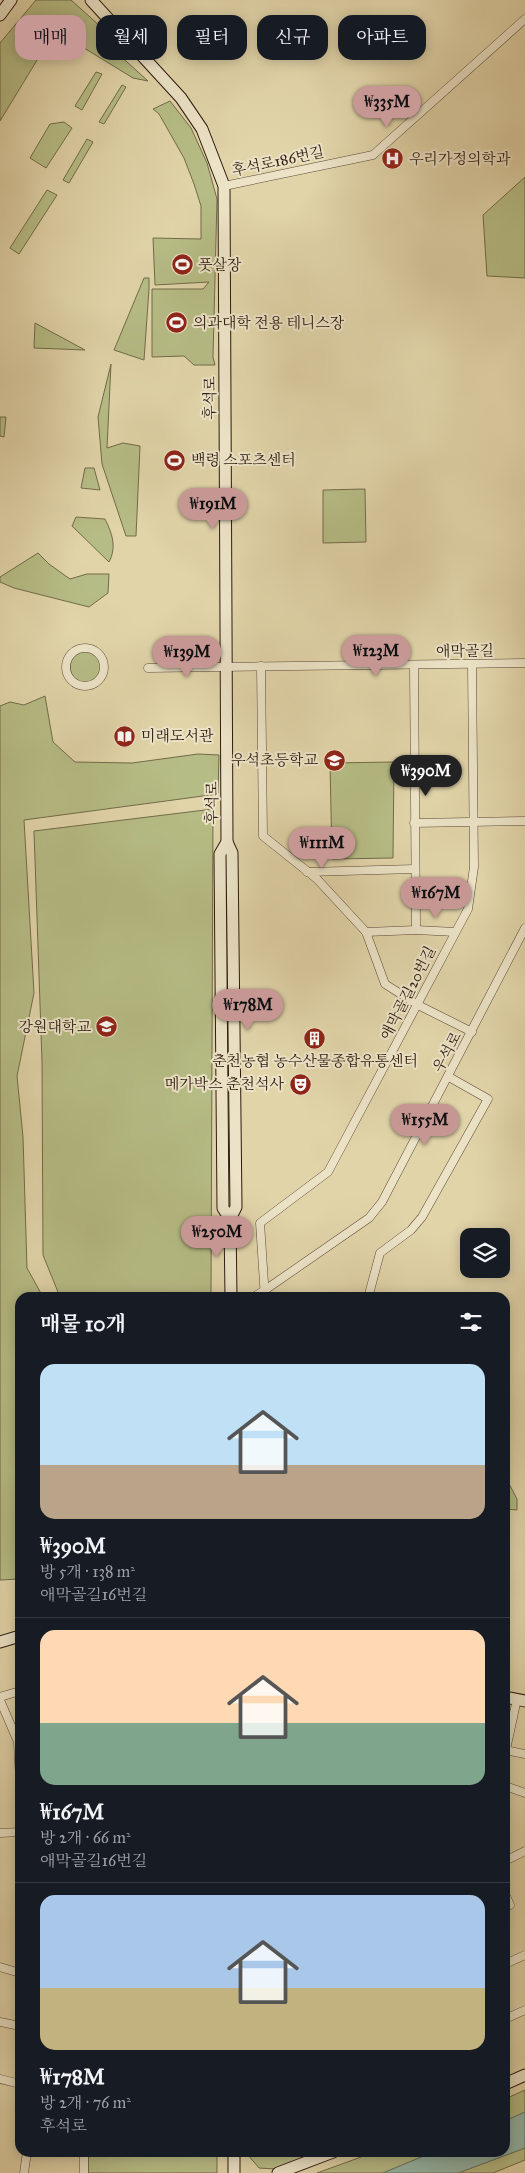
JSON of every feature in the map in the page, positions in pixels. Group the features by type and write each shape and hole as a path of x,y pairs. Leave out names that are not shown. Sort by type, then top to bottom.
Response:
{"street":[{"path":"0,15 11,0"},
{"name":"후석로","path":"91,0 181,98 202,129 224,186 227,842 220,854 223,1208 230,1219 231,1292"},
{"name":"후석로186번길","path":"224,186 373,155 525,19"},
{"path":"83,648 90,649 101,658 103,669 101,675 92,684 79,685 69,678 66,665 71,654 83,648"},
{"name":"애막골길","path":"148,668 525,663"},
{"path":"414,665 416,930"},
{"name":"애막골길20번길","path":"265,1292 260,1223 328,1172 468,909 474,866 472,665"},
{"path":"261,666 263,836 307,872 366,932 385,984 418,1005 472,1032"},
{"path":"414,823 525,822"},
{"path":"307,872 415,869"},
{"name":"우석로","path":"268,1292 369,1218 382,1202 449,1077 525,928"},
{"path":"366,932 416,930 455,932"},
{"path":"370,1292 380,1253 411,1230 422,1217 488,1099 449,1077"},
{"path":"0,1642 15,1638"},
{"path":"15,1693 0,1698 15,1735"},
{"path":"510,1735 521,1700"},
{"path":"510,1752 525,1754"},
{"path":"510,1788 525,1793"},
{"path":"0,1833 15,1832"},
{"path":"510,1858 525,1851"},
{"path":"510,1962 525,1955"},
{"path":"0,1967 15,1972"},
{"path":"510,2017 525,2010"},
{"path":"0,2022 15,2025"},
{"path":"510,2082 525,2075"},
{"path":"0,2079 15,2083"},
{"path":"24,2173 26,2157"},
{"path":"84,2157 84,2173"},
{"path":"234,2157 234,2173"},
{"path":"278,2173 320,2157"}],"green space":[{"path":"36,0 71,0 96,22 96,55 86,49 86,15 23,15"},
{"path":"15,25 15,60 37,60 0,121 0,43"},
{"path":"104,60 125,60 148,81 133,78"},
{"path":"96,72 102,74 82,110 75,106"},
{"path":"122,85 126,87 104,124 99,122"},
{"path":"170,101 191,128 207,163 217,199 213,357 215,365 194,365 184,356 152,357 152,289 203,289 209,282 155,285 153,238 201,239 201,206 194,184 184,158 159,114 153,109"},
{"path":"64,122 72,128 46,168 30,158 50,124"},
{"path":"87,139 93,142 69,183 63,180"},
{"path":"525,177 525,278 487,276 483,215"},
{"path":"47,190 57,195 19,254 10,248"},
{"path":"144,278 149,278 149,289 144,360 114,350"},
{"path":"35,323 85,350 34,348"},
{"path":"111,364 107,448 123,443 140,446 136,536 126,536 102,464 98,417"},
{"path":"0,417 6,417 4,437 0,436"},
{"path":"85,468 94,468 100,490 81,488"},
{"path":"365,489 366,542 323,543 323,490"},
{"path":"76,517 105,519 113,540 113,551 109,562 72,526"},
{"path":"38,553 49,564 70,579 87,574 109,574 108,593 89,607 14,588 0,582 0,577"},
{"path":"86,651 97,656 102,667 97,678 86,683 75,678 70,667 75,656"},
{"path":"45,696 53,742 75,762 132,763 198,754 219,755 218,794 24,820 34,993 17,1076 23,1137 27,1268 40,1292 15,1292 15,1579 0,1580 0,706 10,702 24,705"},
{"path":"394,762 393,858 332,859 330,763"},
{"path":"213,809 211,1292 58,1292 43,1255 42,1061 34,831"},
{"path":"510,1486 517,1499 517,1510 510,1509"},
{"path":"525,2090 525,2112 510,2119 510,2097"},
{"path":"525,2148 525,2160 493,2173 458,2173 501,2157 510,2157 510,2154"},
{"path":"88,2157 217,2157 217,2173 88,2173"},
{"path":"250,2157 306,2157 275,2169 259,2168"},
{"path":"361,2157 421,2157 383,2173 317,2173"}],"shaded area":[{"path":"525,2112 525,2148 510,2154 510,2119"},
{"path":"421,2157 501,2157 458,2173 383,2173"}],"place":[{"name":"우리가정의학과","path":"393,159"},
{"name":"풋살장","path":"182,265"},
{"name":"의과대학 전용 테니스장","path":"177,323"},
{"name":"백령 스포츠센터","path":"175,460"},
{"name":"미래도서관","path":"125,736"},
{"name":"우석초등학교","path":"334,760"},
{"name":"강원대학교","path":"107,1027"},
{"name":"춘천농협 농수산물종합유통센터","path":"315,1038"},
{"name":"메가박스 춘천석사","path":"300,1084"}]}
